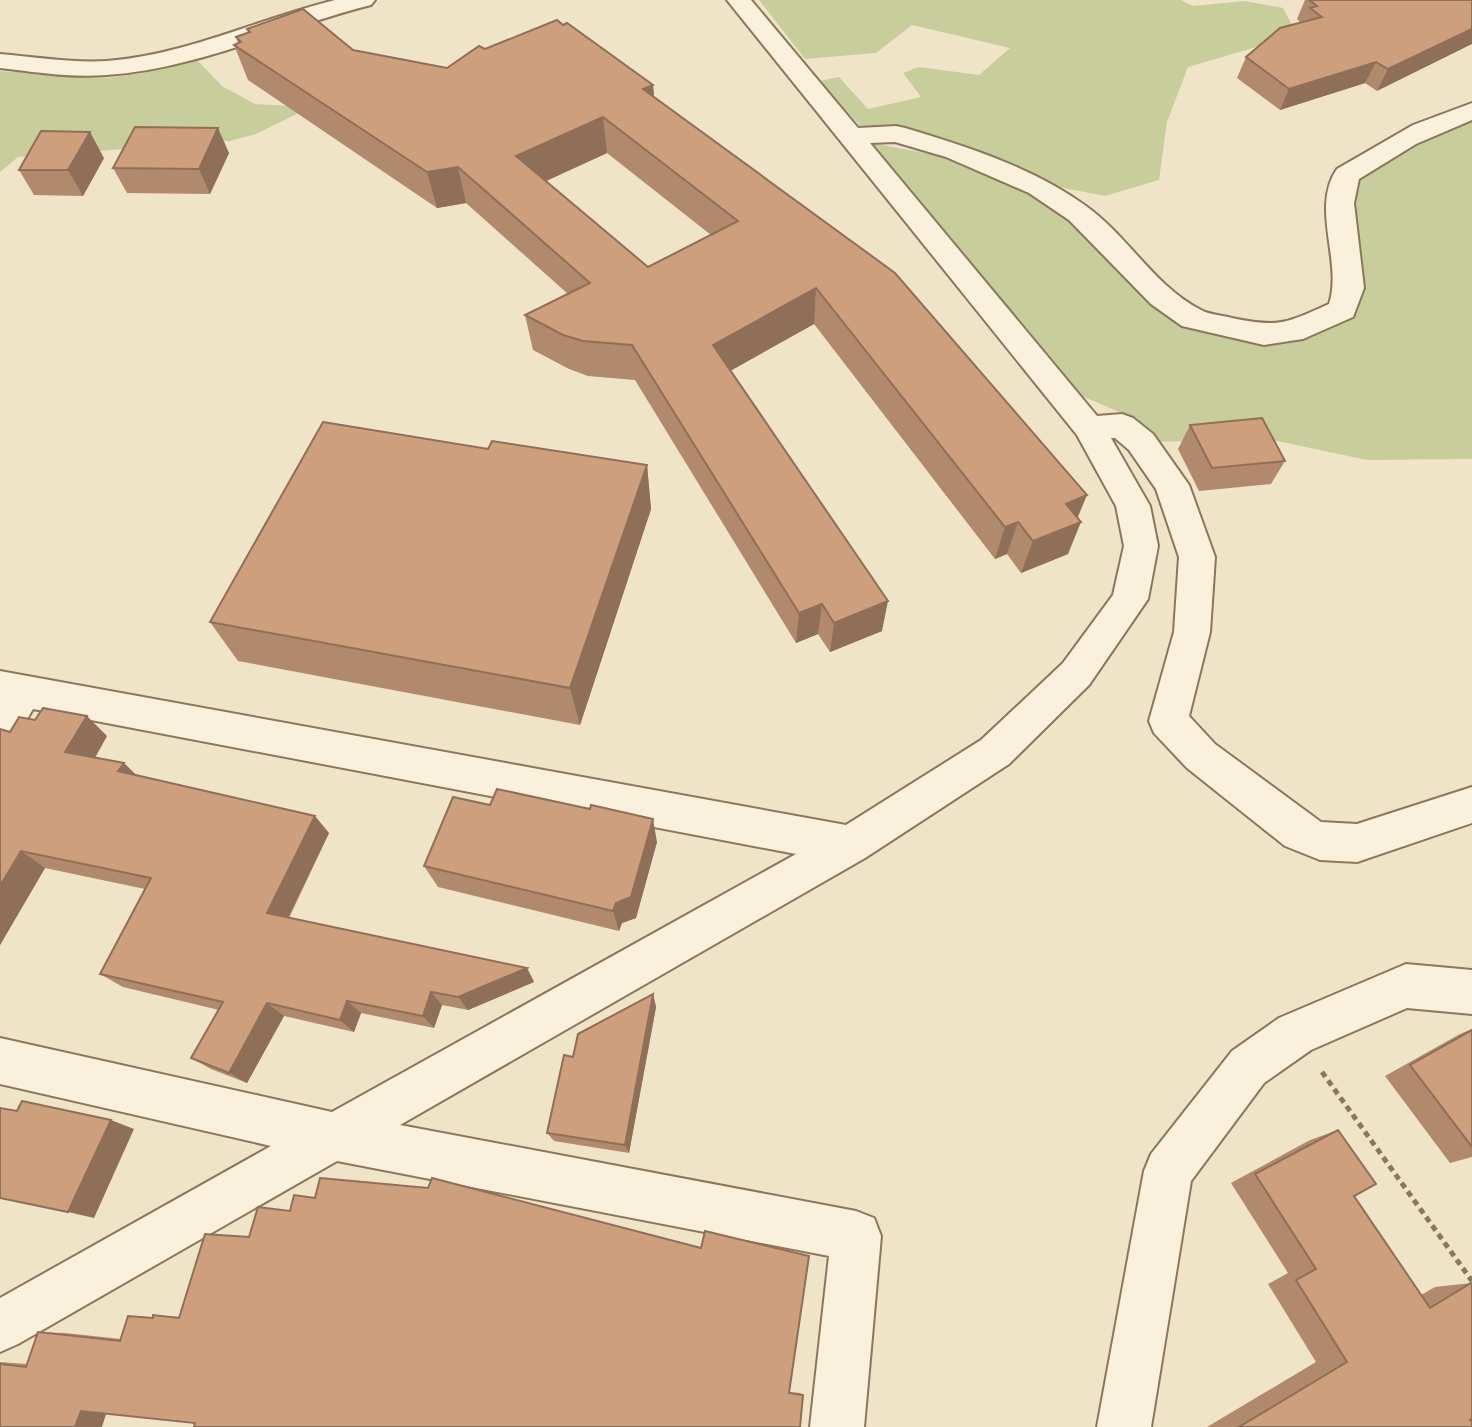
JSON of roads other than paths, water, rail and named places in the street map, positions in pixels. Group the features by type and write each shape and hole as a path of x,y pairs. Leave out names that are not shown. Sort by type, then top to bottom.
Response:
{"street":[{"path":"0,61 79,69 137,64 183,53 327,4 363,0"},
{"path":"0,1326 850,845 995,752 1076,674 1130,599 1141,546 1133,506 1089,428 738,0"},
{"path":"852,136 896,134 954,151 1039,187 1079,215 1161,297 1193,319 1264,335 1292,332 1342,310 1349,288 1340,203 1346,176 1375,155 1430,125 1472,111"},
{"path":"1089,428 1122,426 1141,442 1172,485 1197,557 1192,632 1168,721 1201,756 1300,833 1320,841 1357,843 1472,806"},
{"path":"0,729 12,689 850,845"},
{"path":"1124,1427 1168,1171 1248,1067 1295,1034 1406,986 1472,992"},
{"path":"0,1061 335,1137 856,1236 837,1427"}]}
